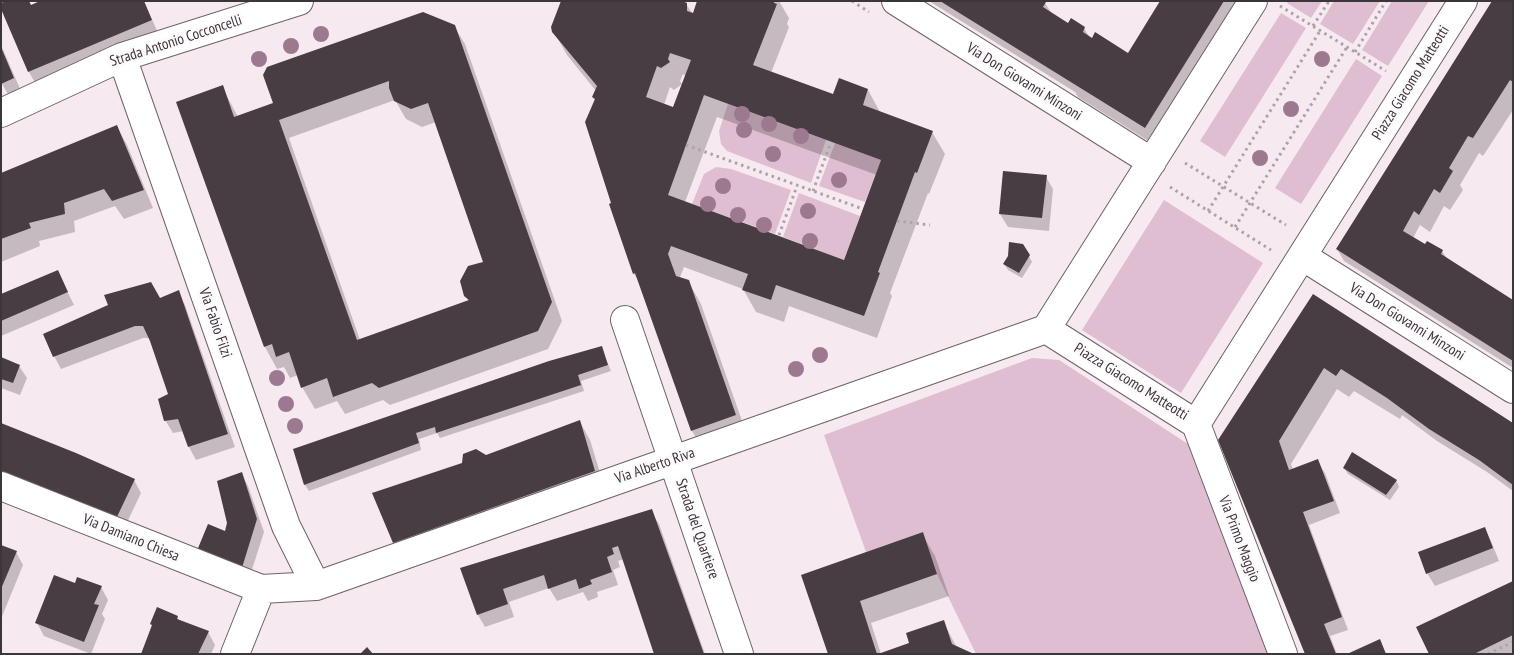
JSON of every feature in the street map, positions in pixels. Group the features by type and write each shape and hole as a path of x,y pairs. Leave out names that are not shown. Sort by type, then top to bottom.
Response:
{"street":[{"name":"Strada Antonio Cocconcelli","path":"1,114 122,57 300,1"},
{"name":"Via Don Giovanni Minzoni","path":"896,1 1152,162"},
{"path":"1046,329 1253,1"},
{"name":"Piazza Giacomo Matteotti","path":"1046,329 1196,424 1289,255 1464,1"},
{"name":"Via Fabio Filzi","path":"122,57 286,526 316,586"},
{"name":"Via Don Giovanni Minzoni","path":"1289,255 1513,388"},
{"name":"Strada del Quartiere","path":"625,320 739,654"},
{"name":"Via Alberto Riva","path":"261,589 316,586 1046,329"},
{"name":"Via Primo Maggio","path":"1196,424 1282,654"},
{"name":"Via Damiano Chiesa","path":"1,486 261,589"},
{"path":"235,654 261,589"}],"path":[{"path":"1313,26 1328,1"},
{"path":"1355,52 1386,1"},
{"path":"1280,6 1389,73"},
{"path":"1208,211 1320,31"},
{"path":"1235,227 1347,47"},
{"path":"813,191 831,142"},
{"path":"686,145 863,210"},
{"path":"1182,161 1292,229"},
{"path":"779,236 797,186"},
{"path":"1167,186 1235,227 1289,255"},
{"path":"896,221 930,225"},
{"path":"1488,654 1513,642"}],"shaded area":[{"path":"1288,1 1322,1 1311,18 1287,3"},
{"path":"1334,1 1380,1 1353,44 1320,24"},
{"path":"1392,1 1429,1 1388,66 1362,50"},
{"path":"1281,13 1306,28 1225,157 1200,141"},
{"path":"1356,59 1382,76 1301,204 1275,188"},
{"path":"728,104 826,140 811,183 727,151 721,144 719,131"},
{"path":"835,143 881,160 865,202 819,186"},
{"path":"716,167 731,169 791,190 775,234 692,204 704,174"},
{"path":"799,193 860,216 844,260 783,237"},
{"path":"1164,200 1263,263 1181,393 1082,330"},
{"path":"1032,358 1059,360 1191,446 1270,654 976,654 937,574 923,532 866,552 824,435"}],"building":[{"path":"6,1 29,1 31,5 40,1 144,1 152,20 28,72 1,9 1,3"},
{"path":"561,1 682,1 687,3 687,11 693,13 697,1 774,1 777,4 753,65 833,94 839,78 868,89 863,105 933,131 917,173 915,172 864,316 776,285 771,300 742,290 748,274 671,246 668,254 676,276 689,280 736,415 691,431 635,273 633,274 609,204 611,203 585,122 595,99 592,97 597,86 552,32 551,27","holes":["670,53 691,60 673,107 646,97 657,66 661,68 670,62 668,59","704,95 881,160 844,260 668,195"]},
{"path":"940,1 1045,1 1043,7 1068,23 1071,18 1085,27 1083,32 1092,38 1095,32 1128,53 1160,1 1224,1 1145,128"},
{"path":"1492,1 1513,1 1513,82 1510,80 1473,138 1468,136 1449,168 1453,171 1440,193 1434,189 1419,215 1414,211 1403,231 1425,244 1427,241 1443,250 1441,254 1513,300 1513,361 1336,249"},
{"path":"423,12 455,25 552,302 538,331 379,388 372,383 333,397 327,378 301,388 289,352 276,357 272,344 264,347 176,102 223,85 234,117 273,103 263,75 267,67","holes":["389,81 389,88 394,101 411,109 428,103 483,262 468,266 460,281 464,296 469,300 357,340 279,120"]},
{"path":"1,47 14,78 1,84"},
{"path":"117,125 144,190 112,201 104,189 64,203 65,214 29,223 31,228 1,239 1,173"},
{"path":"1003,171 1047,175 1042,218 999,214"},
{"path":"1009,242 1023,244 1030,255 1019,273 1003,264 1008,256"},
{"path":"58,270 68,292 1,321 1,294"},
{"path":"151,282 160,298 179,290 228,434 188,447 178,419 164,421 158,399 168,394 143,326 135,326 53,357 43,334 108,305 104,295"},
{"path":"1313,294 1513,423 1513,485 1479,460 1429,429 1387,398 1341,369 1336,376 1324,368 1279,441 1289,470 1318,459 1334,501 1303,512 1342,617 1324,624 1336,654 1305,654 1218,440"},
{"path":"602,346 608,365 578,375 581,385 436,433 435,427 416,433 419,443 304,485 293,449 549,361"},
{"path":"1,357 20,365 13,383 1,379"},
{"path":"580,420 595,471 393,543 372,493 462,463 463,454 476,449 486,455"},
{"path":"1,423 135,479 115,521 1,473"},
{"path":"1352,452 1397,480 1386,495 1343,468"},
{"path":"242,472 257,519 241,571 196,553 208,524 225,531 227,523 217,481"},
{"path":"652,509 704,654 654,654 618,546 612,548 614,554 607,557 612,572 590,580 592,584 579,589 576,579 548,589 544,575 503,589 508,604 477,615 460,568"},
{"path":"1485,527 1493,548 1426,574 1418,552"},
{"path":"923,532 937,574 860,601 877,654 828,654 801,575"},
{"path":"1,545 17,551 1,589"},
{"path":"54,575 75,583 77,577 102,586 94,604 99,605 84,642 35,623"},
{"path":"1513,581 1513,635 1474,654 1429,654 1416,627"},
{"path":"157,607 178,616 177,619 209,631 198,654 141,654"},
{"path":"944,620 952,644 974,654 878,654 909,643 906,633"},
{"path":"1380,639 1386,654 1347,654"},
{"path":"367,647 373,654 360,654"}]}
